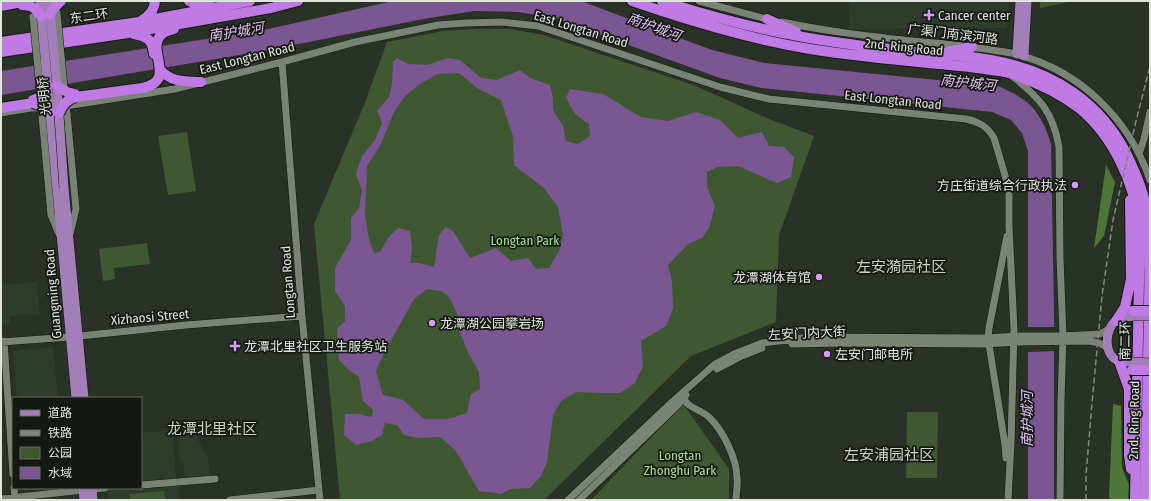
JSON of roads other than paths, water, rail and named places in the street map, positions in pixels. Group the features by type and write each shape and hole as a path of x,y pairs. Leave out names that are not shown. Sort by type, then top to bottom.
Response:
{"highway":[{"path":"139,22 148,16 153,10 155,1"},
{"path":"189,1 196,4 221,7"},
{"name":"东二环","path":"1,42 139,22 250,1"},
{"path":"128,34 271,8 298,1"},
{"name":"2nd. Ring Road","path":"632,1 739,34 785,44 869,57 978,68 1007,73 1050,89 1079,108 1102,133 1113,149 1130,184"},
{"name":"2nd. Ring Road","path":"662,1 742,24 812,39 870,47 979,58 1034,71 1054,80 1070,90 1098,113 1110,127 1121,144 1139,180 1144,195"},
{"path":"1,7 27,4 45,15 52,10 56,2"},
{"path":"767,19 812,39"},
{"path":"154,45 162,34 182,24"},
{"path":"1,106 65,104 76,96 144,84 150,81 158,70 154,45 144,36 128,34"},
{"name":"东二环","path":"1,52 128,34"},
{"path":"937,54 972,47"},
{"path":"158,70 171,79 201,82"},
{"path":"48,105 39,97 52,87 76,96"},
{"path":"1130,184 1133,314 1150,311"},
{"name":"南二环","path":"1130,184 1138,212 1140,243 1135,496"},
{"name":"南二环","path":"1144,195 1150,243 1145,500"},
{"path":"1116,320 1125,307 1131,278"},
{"path":"1119,361 1129,389"},
{"path":"1135,496 1129,455 1128,376 1132,366 1150,370"}],"main road":[{"name":"光明桥","path":"40,1 45,15 52,87 48,105 60,188"},
{"path":"1020,1 1021,55"},
{"path":"1021,55 1027,1"},
{"name":"Guangming Road","path":"60,188 74,336 76,397"},
{"path":"1150,316 1133,314 1116,320 1109,329 1107,340 1108,348 1113,357 1119,361 1132,366 1150,363"},
{"name":"Guangming Road","path":"74,336 84,397"},
{"path":"84,500 88,489"},
{"path":"88,489 93,500"}],"street":[{"name":"广渠门南滨河路","path":"699,1 767,19 814,28 872,37 972,47 1021,55 1059,70 1092,93 1106,106 1131,139 1150,180"},
{"path":"27,4 56,2"},
{"name":"光明桥","path":"45,15 52,87"},
{"name":"East Longtan Road","path":"1,113 48,105 175,89 355,42 438,25 502,22 538,26 720,87 769,99 976,121 984,126 994,138 1009,189 1009,226"},
{"name":"Longtan Road","path":"282,62 302,316 320,500"},
{"path":"1007,73 1030,90 1052,118 1057,133 1059,147 1061,401 1060,500"},
{"path":"52,87 48,105 51,216 65,238"},
{"path":"48,105 76,209 65,238"},
{"path":"1139,154 1144,140 1150,112"},
{"path":"1008,482 1011,443 1014,339 1009,226"},
{"path":"1008,500 1006,446 988,340 1009,226"},
{"name":"Xizhaosi Street","path":"2,341 302,316"},
{"path":"1060,339 1100,334 1109,329"},
{"path":"1060,339 1095,341 1105,345 1108,348"},
{"name":"左安门内大街","path":"579,500 677,406 682,397 715,370 758,349 770,346 810,343 1060,339"},
{"path":"2,341 12,443"},
{"path":"568,500 682,397 690,405 710,418 732,453 736,466 736,500"},
{"path":"142,485 215,479"},
{"path":"14,489 14,498"},
{"path":"1,499 88,489"},
{"path":"230,500 319,490"}],"water":[{"path":"393,1 581,1 712,50 764,63 998,86 1025,100 1043,123 1051,144 1054,314 1054,500 1028,500 1028,151 1022,133 1011,120 992,112 761,88 720,78 554,18 518,12 474,11 423,19 269,50 1,95 1,71 264,30"},
{"path":"397,58 408,64 427,65 448,58 460,60 481,78 497,80 520,70 530,78 550,85 553,98 553,110 563,126 566,141 578,144 590,136 589,124 575,114 566,98 570,89 603,94 641,117 668,121 696,112 720,120 738,138 762,132 769,146 784,147 794,157 791,177 777,183 738,166 718,167 707,172 707,187 715,206 709,228 702,238 688,244 668,265 672,281 673,309 666,326 641,341 643,366 635,383 620,393 576,392 561,401 553,416 547,462 541,476 530,488 510,489 501,494 479,491 455,450 440,437 418,438 404,435 397,425 385,423 382,435 372,441 356,445 344,435 345,414 359,414 372,417 373,410 363,401 359,377 339,360 337,329 345,321 345,306 335,291 335,268 351,240 351,218 359,208 362,190 356,174 362,156 375,140 382,123 377,111 389,97 392,84 393,62","holes":["459,73 477,88 501,100 513,136 514,165 544,188 558,207 563,235 559,251 549,268 536,269 528,258 511,261 496,248 470,258 453,231 446,227 439,235 434,267 419,263 410,263 412,248 410,231 398,228 388,238 380,252 374,253 369,239 365,216 367,166 380,146 394,112 405,96 421,83 438,74","427,289 441,291 449,297 457,313 458,328 468,352 479,372 480,389 471,394 467,413 448,419 424,419 403,400 383,395 376,371 384,353 414,299"]}],"railway":[{"path":"1086,500 1086,475 1102,296 1113,220 1150,66"}],"place":[{"name":"Cancer center","path":"929,15"},
{"name":"方庄街道综合行政执法","path":"1075,185"},
{"name":"龙潭湖体育馆","path":"819,277"},
{"name":"龙潭湖公园攀岩场","path":"432,323"},
{"name":"龙潭北里社区卫生服务站","path":"235,346"},
{"name":"左安门邮电所","path":"827,354"}],"district":[{"name":"左安漪园社区","path":"901,267"},
{"name":"龙潭北里社区","path":"212,429"},
{"name":"左安浦园社区","path":"889,455"}],"water label":[{"name":"南护城河","path":"654,27"},
{"name":"南护城河","path":"236,32"},
{"name":"南护城河","path":"968,83"},
{"name":"南护城河","path":"1027,419"}],"park label":[{"name":"Longtan Park","path":"525,240"},
{"name":"Longtan Zhonghu Park","path":"680,462"}]}
